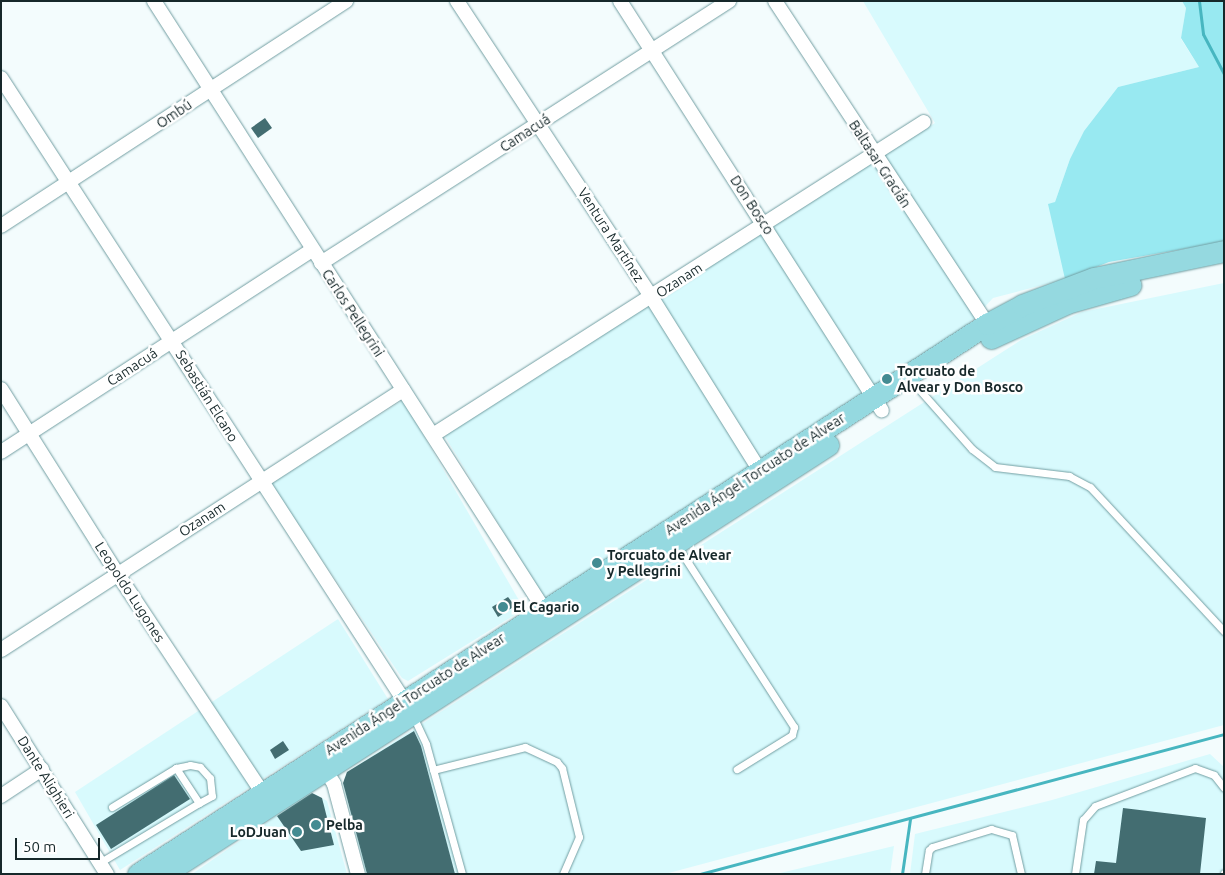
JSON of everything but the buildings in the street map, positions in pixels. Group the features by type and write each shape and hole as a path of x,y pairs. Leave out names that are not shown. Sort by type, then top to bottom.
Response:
{"main road":[{"name":"Avenida Ángel Torcuato de Alvear","path":"549,617 676,544 878,404 987,324 1077,284 1224,251"},
{"name":"Avenida Ángel Torcuato de Alvear","path":"164,874 326,771 409,709 549,617 760,471 878,404 917,387 987,341 1067,303 1122,286 1224,266"},
{"name":"Avenida Ángel Torcuato de Alvear","path":"138,874 262,792 409,709"}],"street":[{"name":"Carlos Pellegrini","path":"154,1 549,617"},
{"name":"Ombú","path":"1,226 346,1"},
{"name":"Ventura Martínez","path":"456,1 539,124 652,298 760,471"},
{"name":"Don Bosco","path":"620,1 654,50 878,404"},
{"name":"Camacuá","path":"321,263 729,1"},
{"name":"Baltasar Gracián","path":"775,1 873,154 987,324"},
{"name":"Sebastián Elcano","path":"1,78 68,184 173,340 260,481 409,709"},
{"name":"Ozanam","path":"433,435 652,298 924,122"},
{"name":"Camacuá","path":"1,452 312,250"},
{"name":"Leopoldo Lugones","path":"1,389 117,574 262,792"},
{"name":"Ozanam","path":"1,650 403,390"},
{"name":"Dante Alighieri","path":"1,706 103,868"},
{"path":"1,796 42,770"},
{"path":"326,771 334,784 358,874"}],"lane":[{"path":"917,387 972,449 995,467 1069,476 1090,487 1224,631"},
{"path":"676,544 794,727 792,735 737,769"},
{"path":"409,709 434,770 462,874"},
{"path":"434,770 525,747 557,762 562,768 579,836 563,874"},
{"path":"103,868 212,796 210,778 200,767 190,765 176,768 112,807"},
{"path":"176,768 199,803"},
{"path":"1075,874 1083,820 1095,806 1195,768 1214,774 1224,788"},
{"path":"925,874 929,850 932,847 1000,829 1012,835 1021,874"}],"shaded area":[{"path":"863,1 1182,1 1186,8 1181,39 1199,67 1118,87 1084,131 1070,159 1055,202 1065,279 993,298 965,328 546,601 444,435 935,123"},
{"path":"1182,1 1224,1 1224,242 1109,262 1065,279 1048,204 1055,202 1070,159 1084,131 1118,87 1199,67 1181,38 1186,8"},
{"path":"1224,283 1224,725 665,874 366,874 343,784 347,772 1021,340 1082,312"},
{"path":"403,400 524,609 408,681 402,678 271,484"},
{"path":"338,619 388,699 120,870 75,792"},
{"path":"1210,754 1224,767 1224,874 910,874 915,834 1052,800"},
{"path":"308,794 315,794 327,801 347,874 192,874"},
{"path":"894,846 890,874 776,874"}],"waterway":[{"path":"1199,1 1203,34 1224,74"},
{"path":"700,874 1224,734"},
{"path":"902,874 910,819"}],"place":[{"name":"Torcuato de Alvear y Don Bosco","path":"887,379"},
{"name":"Torcuato de Alvear y Pellegrini","path":"597,563"},
{"name":"El Cagario","path":"503,607"},
{"name":"Pelba","path":"316,825"},
{"name":"LoDJuan","path":"297,832"}]}
